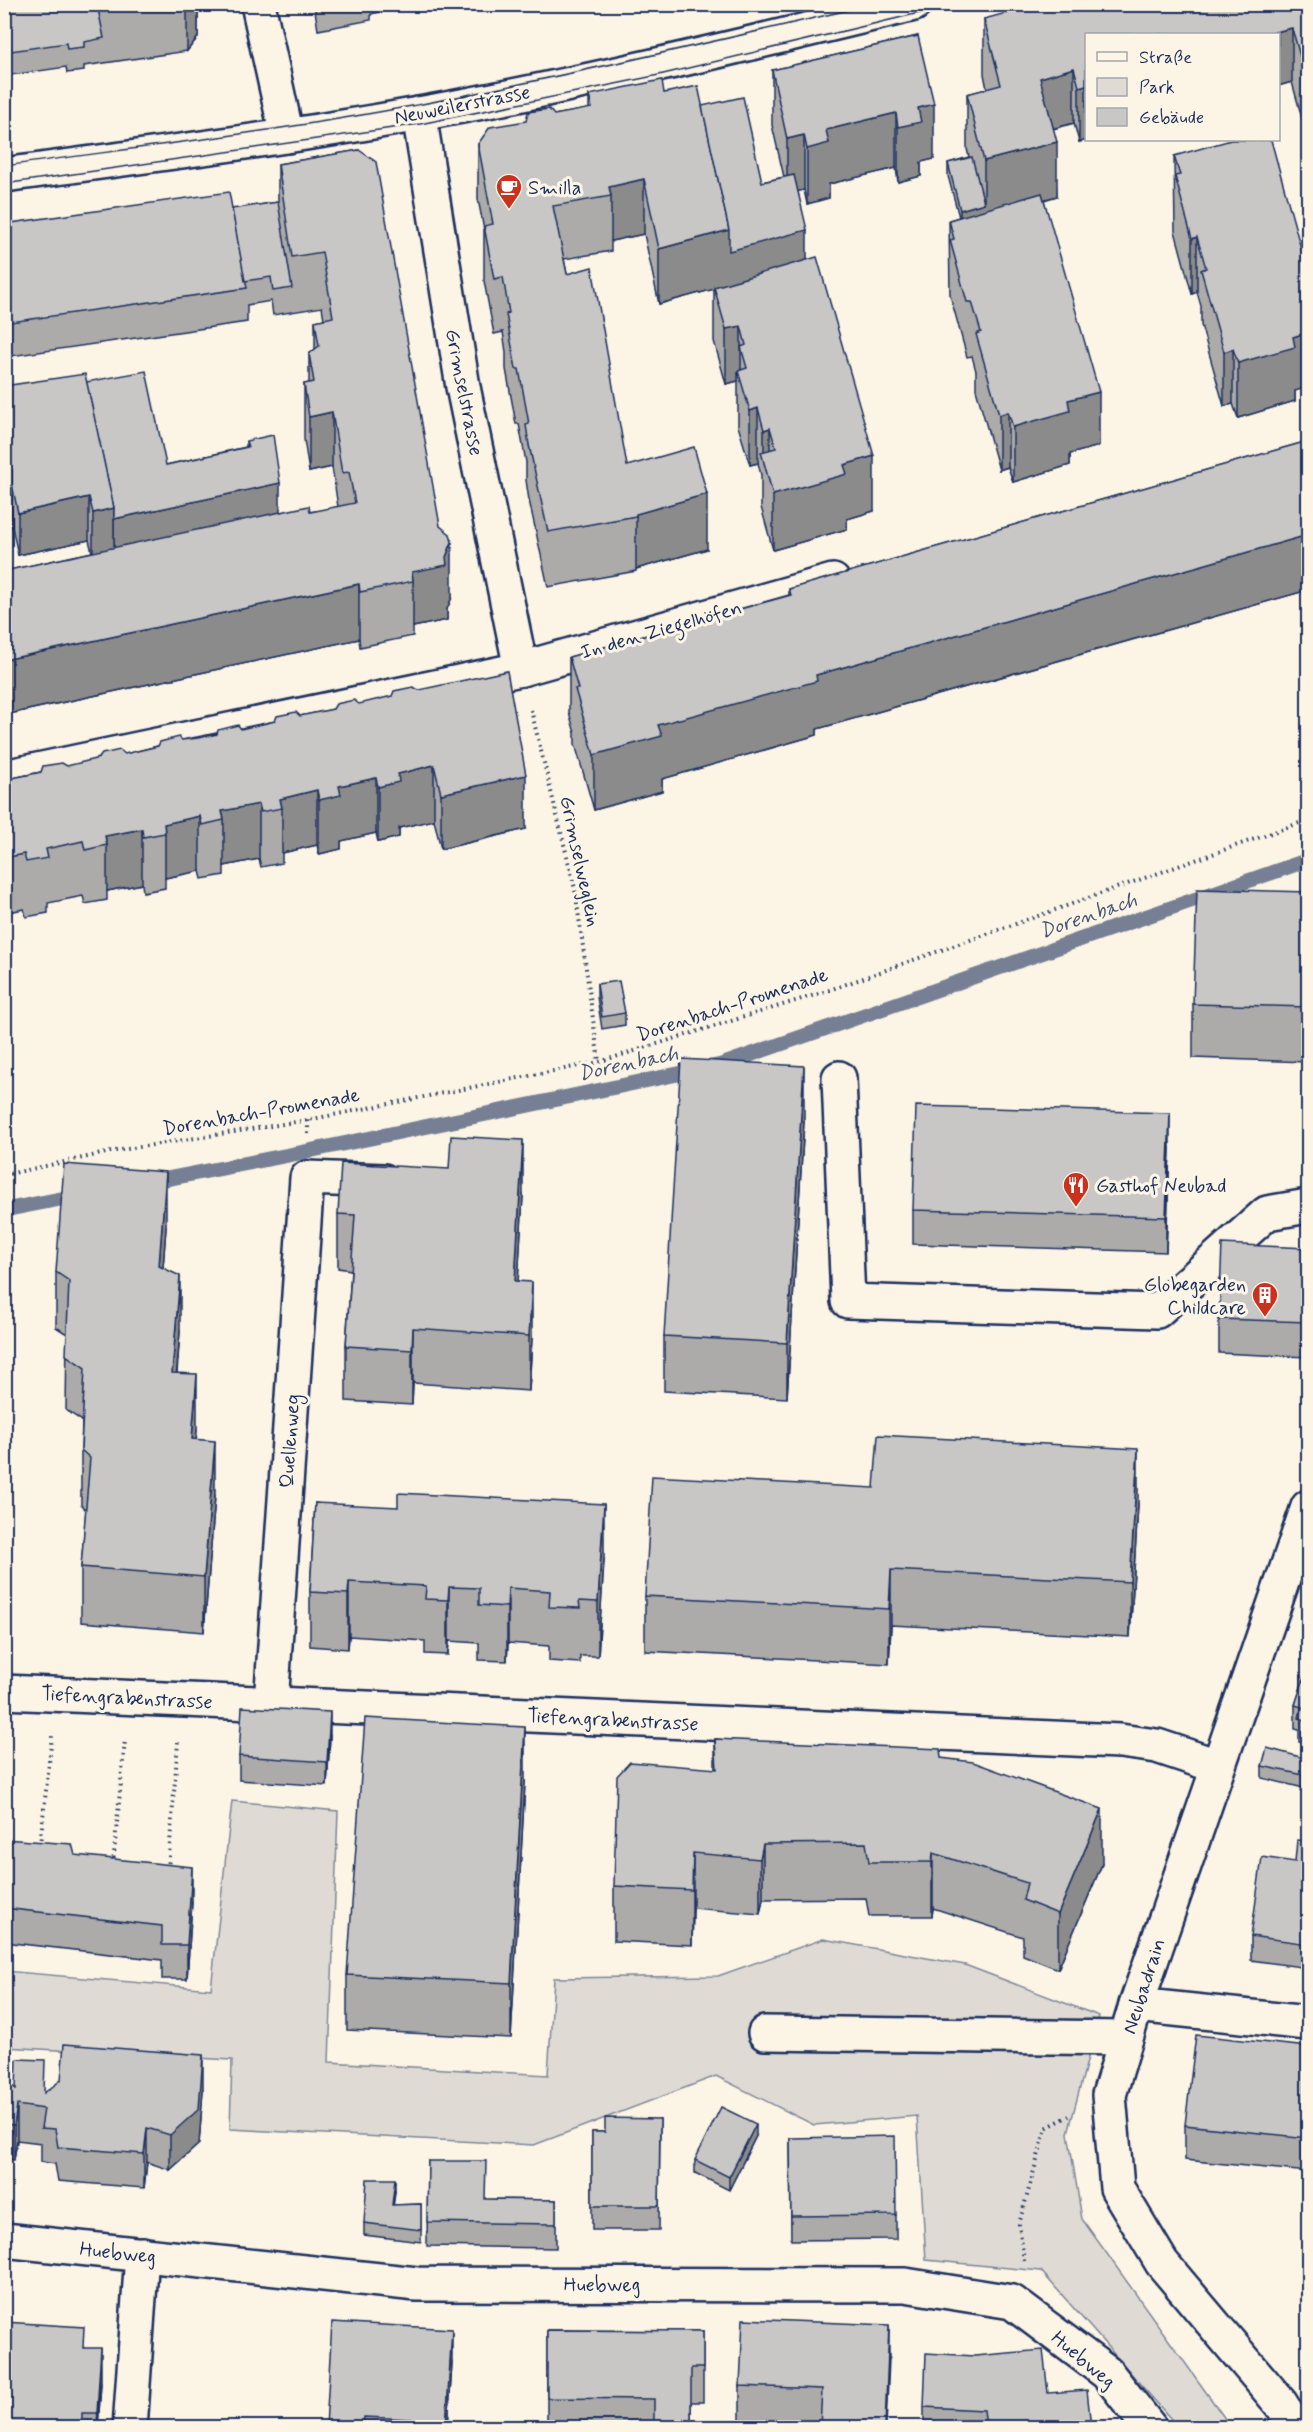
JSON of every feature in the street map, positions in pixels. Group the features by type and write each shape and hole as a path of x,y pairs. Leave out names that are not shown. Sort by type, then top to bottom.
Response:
{"street":[{"path":"258,4 287,136"},
{"name":"Neuweilerstrasse","path":"4,175 287,136 419,114 696,57 914,4"},
{"name":"Grimselstrasse","path":"419,114 463,387 521,669"},
{"name":"In den Ziegelhöfen","path":"4,777 521,669 864,572"},
{"path":"839,1078 848,1301 1157,1311 1267,1213 1308,1206"},
{"name":"Quellenweg","path":"271,1704 296,1513 307,1192 411,1183"},
{"name":"Neubadrain","path":"1296,2427 1281,2404 1162,2263 1117,2188 1109,2095 1136,2006 1217,1766 1308,1507"},
{"name":"Tiefengrabenstrasse","path":"4,1692 1119,1742 1157,1746 1217,1766"},
{"path":"1136,2006 1308,2023"},
{"path":"765,2033 1126,2038"},
{"name":"Huebweg","path":"4,2240 417,2284 905,2285 1012,2302 1107,2373 1150,2427"},
{"path":"130,2427 142,2254"}],"path":[{"name":"Grimselweglein","path":"521,669 575,889 599,1062"},
{"name":"Dorenbach-Promenade","path":"4,1174 115,1151 308,1120 599,1062 818,994 1308,820"},
{"path":"308,1120 308,1129"},
{"path":"39,1856 57,1694"},
{"path":"112,1876 129,1697"},
{"path":"167,1878 182,1700"},
{"path":"1025,2268 1018,2224 1046,2128"}],"green space":[{"path":"232,1801 338,1811 329,2062 548,2075 554,1978 718,1976 823,1939 965,1965 1099,2016 1068,2133 1082,2219 1231,2427 1178,2427 1041,2271 926,2260 917,2116 814,2125 716,2076 534,2145 230,2129 232,2060 5,2047 4,1971 211,1989"}],"building":[{"path":"4,4 97,4 104,38 84,42 84,47 67,49 66,43 4,52"},
{"path":"104,4 126,4 104,8"},
{"path":"1040,4 1308,4 1308,73 1305,74 1292,28 1271,33 1085,33 1085,85 1079,87 1074,68 1040,78 1057,142 984,161 967,94 1001,85 984,19"},
{"path":"918,36 934,104 918,108 921,122 898,127 896,113 826,130 829,143 807,149 804,135 787,139 772,70"},
{"path":"662,80 664,93 698,86 729,230 659,249 644,179 609,187 611,196 553,206 567,274 592,267 627,466 694,447 707,494 636,514 636,516 548,532 529,445 526,425 529,424 506,314 509,313 503,277 494,279 484,226 493,224 478,144 490,127 526,121 528,112 549,109 554,115 592,108 589,95"},
{"path":"743,97 762,182 794,175 807,230 729,251 729,230 702,106"},
{"path":"1227,141 1271,141 1308,274 1308,332 1293,337 1295,347 1238,363 1233,349 1224,352 1201,270 1206,268 1197,237 1192,239 1175,176 1180,175 1174,156"},
{"path":"359,150 376,162 440,526 450,534 452,542 446,557 447,565 412,572 413,581 360,592 359,584 4,660 4,571 309,506 310,512 355,503 349,472 342,473 332,412 309,417 304,384 314,382 309,354 319,346 315,321 333,317 322,252 292,257 278,164"},
{"path":"972,157 984,203 960,210 948,163"},
{"path":"229,192 247,288 4,323 4,224"},
{"path":"1042,193 1099,392 1068,400 1070,411 1013,427 1008,412 999,415 976,334 981,332 972,302 967,302 950,240 954,239 949,220"},
{"path":"278,202 292,288 273,291 271,277 245,281 232,209"},
{"path":"817,257 874,456 844,465 847,474 773,495 761,452 776,448 770,428 764,430 758,408 750,411 738,371 747,368 741,347 746,345 741,326 726,329 714,287"},
{"path":"146,371 166,465 248,447 246,441 273,435 280,483 114,519 114,508 86,382"},
{"path":"85,374 114,508 93,513 89,497 18,513 4,437 4,386"},
{"path":"4,437 12,472 4,474"},
{"path":"1308,441 1308,535 816,675 817,681 658,725 662,736 594,755 575,689 578,689 569,657 791,595 789,589"},
{"path":"507,671 526,775 441,794 434,765 398,774 399,782 378,787 376,778 339,786 341,795 319,800 317,790 280,799 282,808 261,812 259,804 222,811 224,820 202,825 200,816 164,824 165,833 143,837 142,829 105,836 107,845 85,850 83,841 46,849 48,858 26,862 24,854 4,858 4,776 8,779 41,772 43,766 62,763 67,766 120,750 125,754 158,746 160,742 179,737 182,740 198,738 217,734 218,730 238,725 241,729 275,721 277,716 296,712 300,716 333,709 336,704 354,700 359,704 392,696 394,691 413,687 419,690"},
{"path":"1197,889 1308,892 1308,1007 1193,1004"},
{"path":"619,981 625,1013 602,1017 597,984"},
{"path":"681,1059 804,1066 787,1343 664,1336"},
{"path":"916,1106 1170,1113 1166,1217 913,1210"},
{"path":"451,1136 523,1140 515,1281 532,1282 529,1336 413,1328 412,1350 346,1346 355,1215 338,1214 341,1163 449,1169"},
{"path":"64,1164 166,1172 159,1266 180,1276 172,1373 197,1374 192,1439 215,1441 204,1577 81,1567 90,1458 81,1450 85,1368 66,1355 69,1281 56,1272"},
{"path":"1222,1244 1308,1248 1308,1322 1219,1319"},
{"path":"878,1435 1138,1449 1130,1582 891,1570 889,1609 645,1596 652,1476 874,1488"},
{"path":"398,1493 604,1504 598,1602 579,1601 580,1608 549,1607 550,1591 508,1588 507,1607 479,1605 479,1588 449,1587 448,1600 425,1599 426,1586 349,1582 348,1594 310,1592 315,1503 398,1507"},
{"path":"1308,1666 1308,1721 1299,1718 1302,1707 1295,1705"},
{"path":"242,1707 330,1712 327,1762 239,1756"},
{"path":"365,1718 525,1727 511,1983 347,1975"},
{"path":"715,1739 940,1749 941,1758 973,1762 1102,1809 1058,1914 1023,1900 1027,1883 933,1853 932,1862 869,1862 866,1843 763,1844 760,1859 693,1853 692,1890 614,1886 617,1776 630,1762 717,1769"},
{"path":"1267,1748 1308,1759 1308,1776 1262,1766"},
{"path":"4,1839 72,1844 75,1855 192,1867 187,1945 162,1945 162,1926 4,1908"},
{"path":"1297,1840 1308,1841 1308,1944 1251,1936 1262,1857 1295,1862"},
{"path":"1196,2035 1308,2047 1308,2138 1185,2125"},
{"path":"64,2044 203,2055 199,2109 170,2135 147,2128 144,2154 58,2147 55,2129 41,2128 44,2109 17,2105 14,2125 4,2124 4,2078 16,2089 17,2059 45,2060 44,2093 61,2080"},
{"path":"721,2107 756,2124 729,2177 695,2160"},
{"path":"605,2118 660,2119 659,2206 592,2206 592,2132 605,2132"},
{"path":"895,2136 896,2215 791,2216 790,2138"},
{"path":"428,2161 486,2161 485,2199 556,2200 556,2224 427,2222"},
{"path":"367,2179 395,2179 392,2205 421,2204 421,2230 364,2223"},
{"path":"743,2319 889,2325 885,2427 820,2427 822,2389 740,2386"},
{"path":"4,2322 84,2327 83,2348 101,2348 97,2413 82,2413 82,2427 4,2427"},
{"path":"332,2322 452,2329 446,2427 411,2427 411,2419 364,2417 363,2427 326,2427"},
{"path":"547,2330 703,2331 703,2368 691,2368 691,2427 654,2427 654,2399 547,2398"},
{"path":"1043,2350 1048,2393 1087,2390 1091,2427 986,2427 984,2410 924,2407 926,2353 975,2356"}],"waterway":[{"name":"Dorenbach","path":"146,1183 721,1065 1308,860"},
{"name":"Dorenbach","path":"4,1210 81,1195"}],"tram line":[{"path":"4,166 263,131 417,105 646,57 874,4"},
{"path":"4,184 420,124 659,75 957,4"}],"place":[{"name":"Smilla","path":"509,210"},
{"name":"Gasthof Neubad","path":"1076,1208"},
{"name":"Globegarden Childcare","path":"1265,1318"}]}
